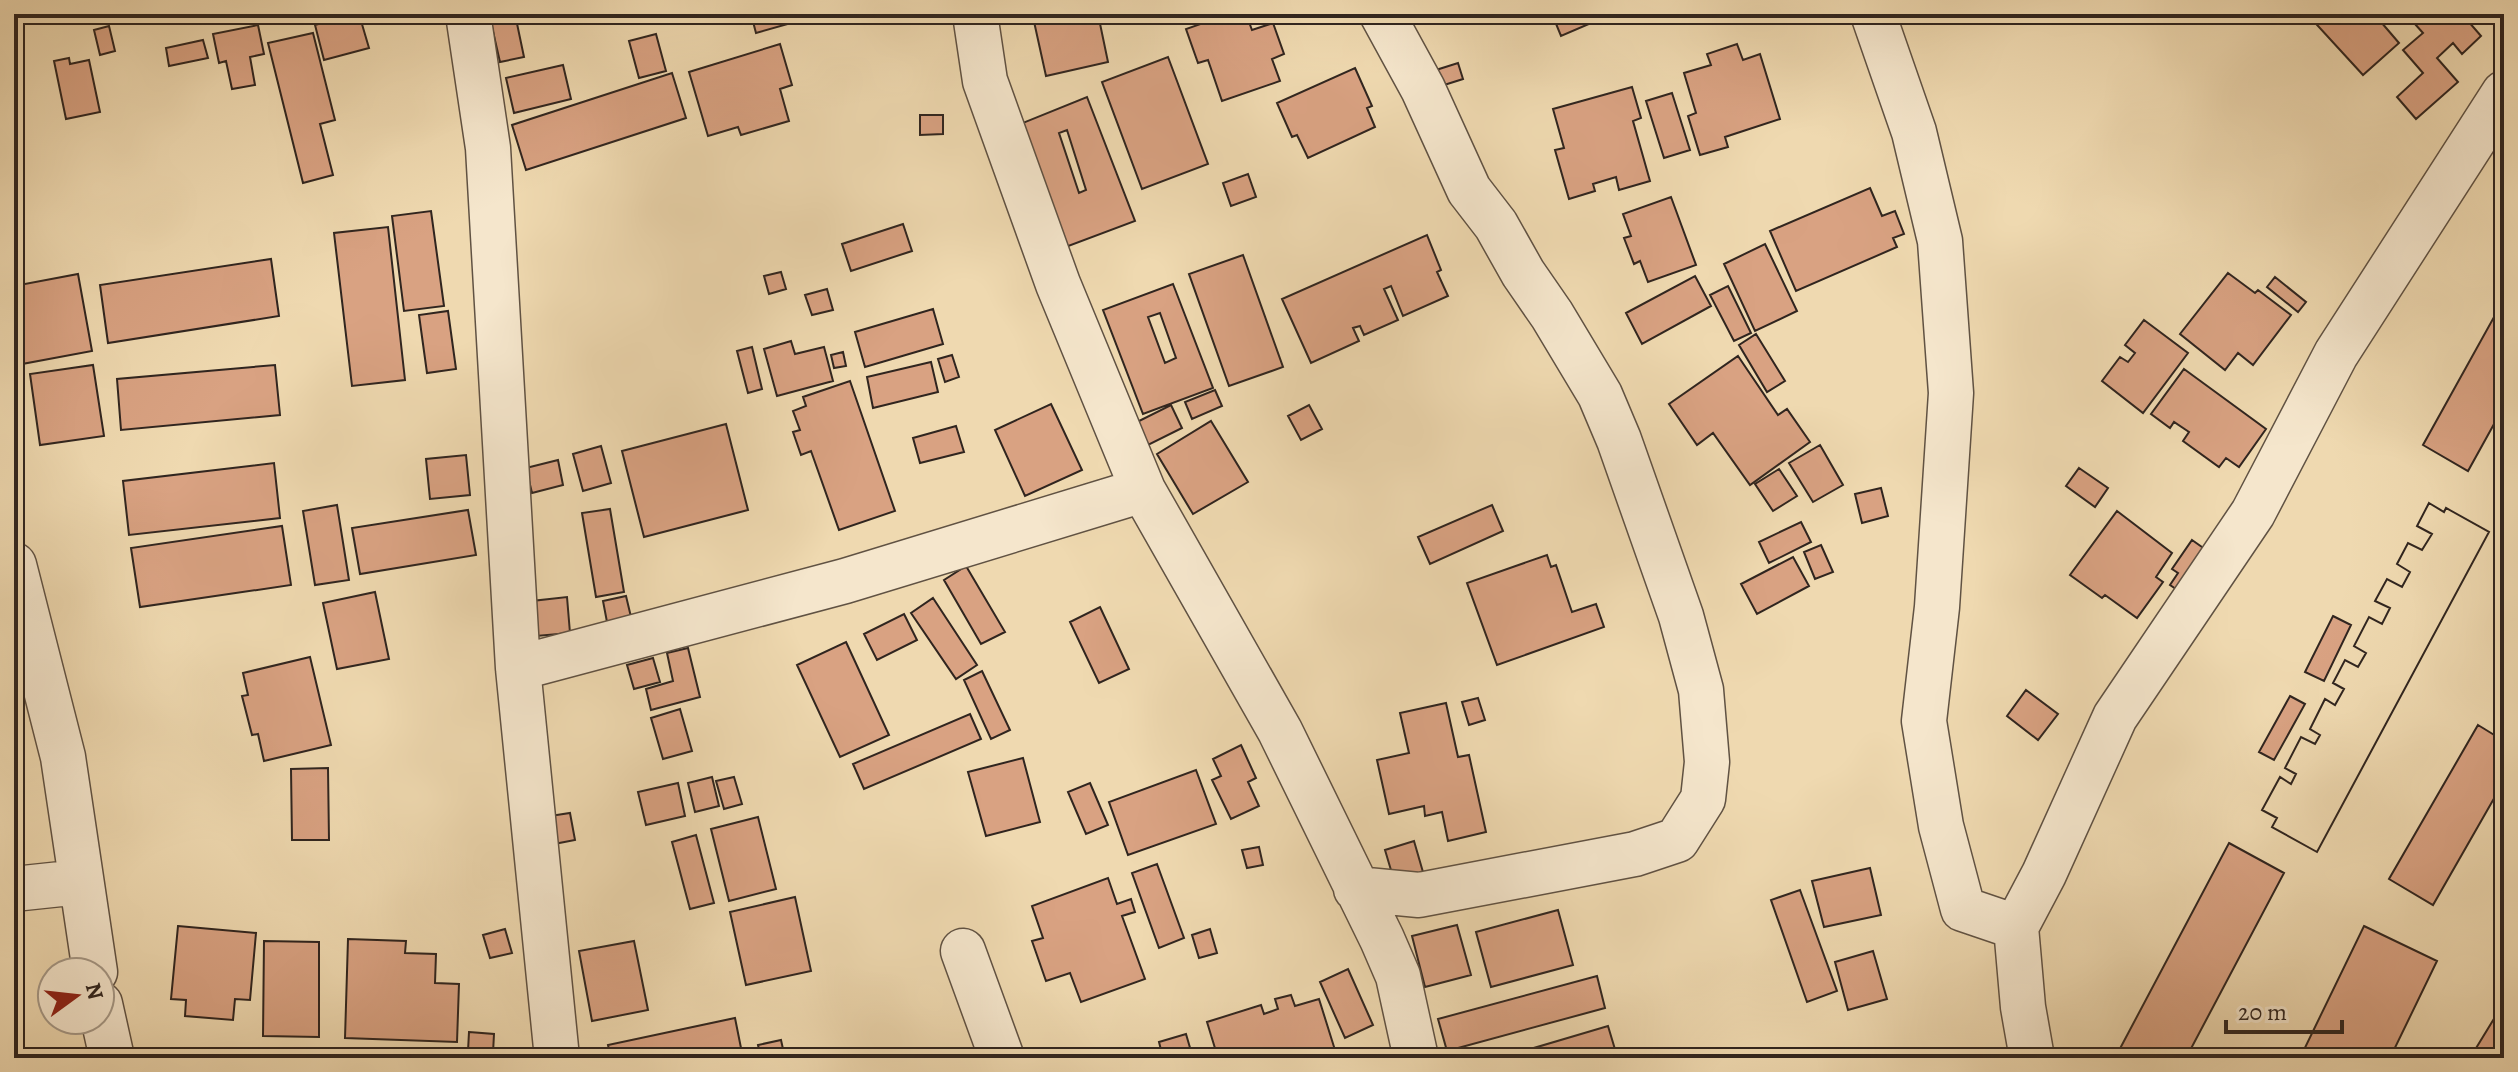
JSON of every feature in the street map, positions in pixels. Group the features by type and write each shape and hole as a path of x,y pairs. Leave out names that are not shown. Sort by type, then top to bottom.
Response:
{"street":[{"path":"468,14 488,148 518,668 557,1058"},
{"path":"975,14 985,81 1058,284 1143,490 1280,731 1382,939 1398,976 1416,1058"},
{"path":"1356,889 1419,895 1635,854 1677,840 1703,799 1707,762 1701,690 1681,616 1605,406 1496,225 1469,190 1423,89 1382,14"},
{"path":"1873,14 1914,132 1940,241 1951,393 1937,607 1924,721 1941,826 1963,909 2016,927"},
{"path":"2032,1058 2023,1007 2016,927 2044,874 2115,717 2253,513 2336,354 2504,93"},
{"path":"518,668 845,581 1143,490"},
{"path":"14,565 63,757 92,956"},
{"path":"14,889 80,882"},
{"path":"1382,939 1419,895"},
{"path":"963,951 1002,1058"},
{"path":"107,1036 112,1058"}],"building":[{"path":"359,14 369,48 324,60 315,25"},
{"path":"489,14 515,14 524,57 500,62"},
{"path":"751,14 823,14 756,33"},
{"path":"1098,14 1108,62 1046,76 1033,17"},
{"path":"1229,14 1246,14 1252,30 1273,23 1284,54 1272,59 1280,81 1222,101 1208,60 1198,63 1186,29"},
{"path":"1552,14 1612,14 1561,36"},
{"path":"2307,14 2390,14 2381,22 2399,43 2363,75"},
{"path":"2406,14 2462,14 2481,36 2462,54 2453,43 2437,58 2458,82 2416,119 2397,97 2423,73 2403,50 2423,33"},
{"path":"258,25 264,54 250,57 255,85 232,89 226,61 219,63 213,34"},
{"path":"109,26 115,51 100,55 94,30"},
{"path":"313,33 335,120 320,124 333,175 303,183 268,43"},
{"path":"656,34 666,71 639,78 629,41"},
{"path":"203,40 208,58 169,66 166,48"},
{"path":"780,44 792,85 780,89 789,121 741,135 738,127 708,136 689,72"},
{"path":"1737,44 1743,60 1760,54 1780,119 1725,137 1728,147 1700,155 1688,116 1696,113 1684,73 1711,65 1707,54"},
{"path":"1168,57 1208,164 1142,189 1102,82"},
{"path":"69,58 70,64 89,60 100,112 66,119 54,61"},
{"path":"1458,63 1463,79 1441,86 1436,70"},
{"path":"563,65 571,99 514,113 506,78"},
{"path":"1355,68 1372,106 1367,108 1375,127 1308,158 1297,135 1292,137 1277,103"},
{"path":"672,73 686,118 526,170 512,125"},
{"path":"1632,87 1641,118 1633,121 1650,181 1619,190 1616,177 1593,184 1595,191 1569,199 1555,150 1564,148 1553,109"},
{"path":"1672,93 1690,150 1664,158 1646,101"},
{"path":"1087,97 1135,221 1063,248 1013,127"},
{"path":"920,115 943,115 943,134 920,135"},
{"path":"1067,130 1086,190 1079,193 1059,133"},
{"path":"1248,174 1256,197 1231,206 1223,183"},
{"path":"1870,188 1882,216 1895,211 1904,234 1893,238 1897,247 1796,291 1770,231"},
{"path":"1671,197 1696,265 1648,282 1640,261 1634,264 1624,238 1631,236 1623,214"},
{"path":"431,211 444,306 404,311 392,216"},
{"path":"903,224 912,251 851,271 842,244"},
{"path":"388,227 405,380 352,386 334,233"},
{"path":"1427,235 1441,270 1437,272 1448,296 1403,316 1391,286 1384,289 1398,320 1364,335 1360,326 1353,328 1359,341 1311,363 1282,299"},
{"path":"1765,244 1797,311 1755,331 1724,264"},
{"path":"1243,255 1283,367 1229,386 1189,274"},
{"path":"271,259 279,316 108,343 100,285"},
{"path":"781,272 786,289 769,294 764,276"},
{"path":"2228,273 2255,293 2258,290 2291,315 2253,365 2238,353 2225,370 2180,334"},
{"path":"78,274 92,351 22,364 14,322 14,286"},
{"path":"1695,276 1711,306 1642,344 1626,313"},
{"path":"2275,277 2306,302 2298,312 2267,287"},
{"path":"1173,284 1213,388 1143,414 1103,310","holes":["1160,313 1176,358 1165,363 1148,317"]},
{"path":"1728,286 1751,333 1734,341 1710,295"},
{"path":"827,289 833,310 812,315 805,295"},
{"path":"2504,299 2504,406 2468,471 2423,445"},
{"path":"933,309 943,344 865,367 855,332"},
{"path":"448,311 456,369 427,373 419,315"},
{"path":"2144,320 2188,353 2143,413 2102,381 2120,357 2128,362 2135,353 2125,345"},
{"path":"1756,334 1785,381 1767,392 1739,345"},
{"path":"791,341 795,354 824,347 833,381 777,396 764,349"},
{"path":"752,347 762,389 748,393 737,351"},
{"path":"843,352 846,366 834,368 831,355"},
{"path":"952,355 959,377 945,382 938,359"},
{"path":"1738,356 1778,415 1787,409 1810,442 1750,485 1713,433 1697,445 1669,404"},
{"path":"931,362 938,392 873,408 867,377"},
{"path":"93,365 104,436 40,445 30,374"},
{"path":"275,365 280,415 121,430 117,379"},
{"path":"2184,369 2266,429 2239,467 2226,458 2219,467 2183,441 2189,432 2174,422 2170,428 2151,414"},
{"path":"850,381 895,511 839,530 811,451 801,455 793,432 800,430 793,411 806,406 803,397"},
{"path":"1215,390 1222,406 1192,419 1185,402"},
{"path":"1051,404 1082,470 1025,496 995,430"},
{"path":"1171,405 1182,428 1146,446 1135,423"},
{"path":"1309,405 1322,429 1301,440 1288,416"},
{"path":"1211,421 1248,482 1193,514 1157,454"},
{"path":"726,424 748,510 644,537 622,451"},
{"path":"956,426 964,452 920,463 913,438"},
{"path":"1820,445 1843,485 1813,502 1789,463"},
{"path":"601,446 611,483 583,491 573,454"},
{"path":"466,455 470,495 430,499 426,459"},
{"path":"558,460 563,485 532,493 526,468"},
{"path":"274,463 280,518 129,535 123,481"},
{"path":"2079,468 2108,488 2095,507 2066,486"},
{"path":"1779,469 1797,496 1773,511 1755,484"},
{"path":"1881,488 1888,516 1862,523 1855,494"},
{"path":"2429,503 2444,512 2446,508 2489,532 2317,852 2272,827 2277,818 2262,810 2280,777 2291,784 2296,774 2285,768 2301,737 2315,744 2320,735 2310,729 2325,699 2335,705 2344,689 2333,683 2345,660 2358,667 2366,653 2354,646 2369,617 2382,624 2390,608 2375,601 2387,579 2402,587 2410,572 2397,564 2408,543 2422,550 2432,534 2417,526"},
{"path":"2429,503 2444,512 2446,508 2489,532 2317,852 2272,827 2277,818 2262,810 2280,777 2291,784 2296,774 2285,768 2301,737 2315,744 2320,735 2310,729 2325,699 2335,705 2344,689 2333,683 2345,660 2358,667 2366,653 2354,646 2369,617 2382,624 2390,608 2375,601 2387,579 2402,587 2410,572 2397,564 2408,543 2422,550 2432,534 2417,526"},
{"path":"337,505 349,580 315,585 303,511"},
{"path":"1492,505 1503,531 1430,564 1418,537"},
{"path":"610,509 624,592 596,597 582,513"},
{"path":"468,510 476,555 360,574 352,528"},
{"path":"2117,511 2172,553 2156,577 2163,582 2137,618 2070,575"},
{"path":"1801,522 1811,542 1769,563 1759,542"},
{"path":"282,526 291,585 140,607 131,548"},
{"path":"2192,540 2209,552 2182,593 2170,585 2178,573 2172,569"},
{"path":"1821,545 1833,572 1815,579 1804,552"},
{"path":"1547,555 1551,567 1556,565 1572,612 1596,604 1604,627 1497,665 1467,583"},
{"path":"1793,557 1809,586 1757,614 1741,584"},
{"path":"966,566 1005,632 981,644 944,580"},
{"path":"375,592 389,659 337,669 323,603"},
{"path":"626,596 631,617 607,622 603,601"},
{"path":"567,597 570,633 536,636 532,601"},
{"path":"933,598 977,665 956,679 911,613"},
{"path":"1100,607 1129,669 1099,683 1070,622"},
{"path":"904,614 917,640 877,660 864,634"},
{"path":"2333,616 2351,625 2324,681 2305,672"},
{"path":"846,642 889,735 840,757 797,665"},
{"path":"688,648 700,697 651,710 646,689 673,681 667,653"},
{"path":"310,657 331,745 264,761 258,734 252,735 242,696 248,695 243,673"},
{"path":"653,658 660,682 634,689 627,665"},
{"path":"982,671 1010,730 991,739 964,680"},
{"path":"2026,690 2058,714 2038,740 2007,716"},
{"path":"2290,696 2305,704 2274,760 2259,752"},
{"path":"1478,698 1485,720 1469,725 1462,702"},
{"path":"1446,703 1458,757 1469,755 1486,832 1448,841 1442,812 1425,816 1424,806 1389,814 1377,760 1409,753 1400,713"},
{"path":"680,709 692,751 663,759 651,718"},
{"path":"970,714 981,739 864,789 853,764"},
{"path":"2478,725 2504,741 2504,781 2433,905 2389,879"},
{"path":"1241,745 1256,778 1248,782 1259,806 1231,819 1212,780 1221,776 1213,759"},
{"path":"1023,758 1040,822 986,836 968,772"},
{"path":"328,768 329,840 292,840 291,769"},
{"path":"1196,770 1216,824 1128,855 1109,802"},
{"path":"712,777 719,806 695,812 688,783"},
{"path":"734,777 742,804 724,809 716,781"},
{"path":"678,783 685,816 646,825 638,792"},
{"path":"1090,783 1108,825 1086,834 1068,792"},
{"path":"570,813 575,840 554,844 550,816"},
{"path":"758,817 776,889 729,901 711,829"},
{"path":"696,835 714,903 690,909 672,842"},
{"path":"1414,841 1425,879 1396,887 1385,850"},
{"path":"2229,843 2284,873 2186,1058 2115,1058"},
{"path":"1259,847 1263,865 1247,868 1242,850"},
{"path":"1157,864 1184,938 1159,948 1132,873"},
{"path":"1870,868 1881,915 1824,927 1812,881"},
{"path":"1108,878 1117,904 1131,899 1135,912 1122,916 1145,979 1081,1002 1070,973 1046,981 1032,941 1043,938 1032,906"},
{"path":"1800,890 1837,991 1807,1002 1771,900"},
{"path":"795,897 811,971 746,985 730,912"},
{"path":"1558,910 1573,965 1491,987 1476,932"},
{"path":"1457,925 1471,975 1425,987 1412,936"},
{"path":"178,926 256,933 250,1000 235,999 233,1020 185,1016 186,1000 171,999"},
{"path":"2364,926 2437,961 2390,1058 2300,1058"},
{"path":"505,929 512,953 490,958 483,935"},
{"path":"1210,929 1217,953 1199,958 1192,935"},
{"path":"348,939 406,941 405,953 436,954 435,983 459,984 457,1042 345,1038"},
{"path":"264,941 319,942 319,1037 263,1036"},
{"path":"634,941 648,1010 592,1021 579,951"},
{"path":"1873,951 1887,999 1848,1010 1835,962"},
{"path":"1348,969 1373,1025 1345,1038 1320,982"},
{"path":"1597,976 1605,1008 1447,1051 1438,1019"},
{"path":"1291,995 1295,1006 1319,999 1335,1050 1310,1058 1218,1058 1207,1022 1261,1005 1264,1014 1278,1009 1275,999"},
{"path":"2503,1004 2504,1058 2470,1058"},
{"path":"735,1018 743,1058 611,1058 608,1045"},
{"path":"1608,1026 1617,1056 1500,1058"},
{"path":"469,1032 494,1034 493,1053 468,1051"},
{"path":"1186,1034 1193,1058 1163,1058 1159,1042"},
{"path":"781,1040 785,1058 761,1058 758,1045"},
{"path":"298,1050 298,1058 235,1058 235,1051"}]}
